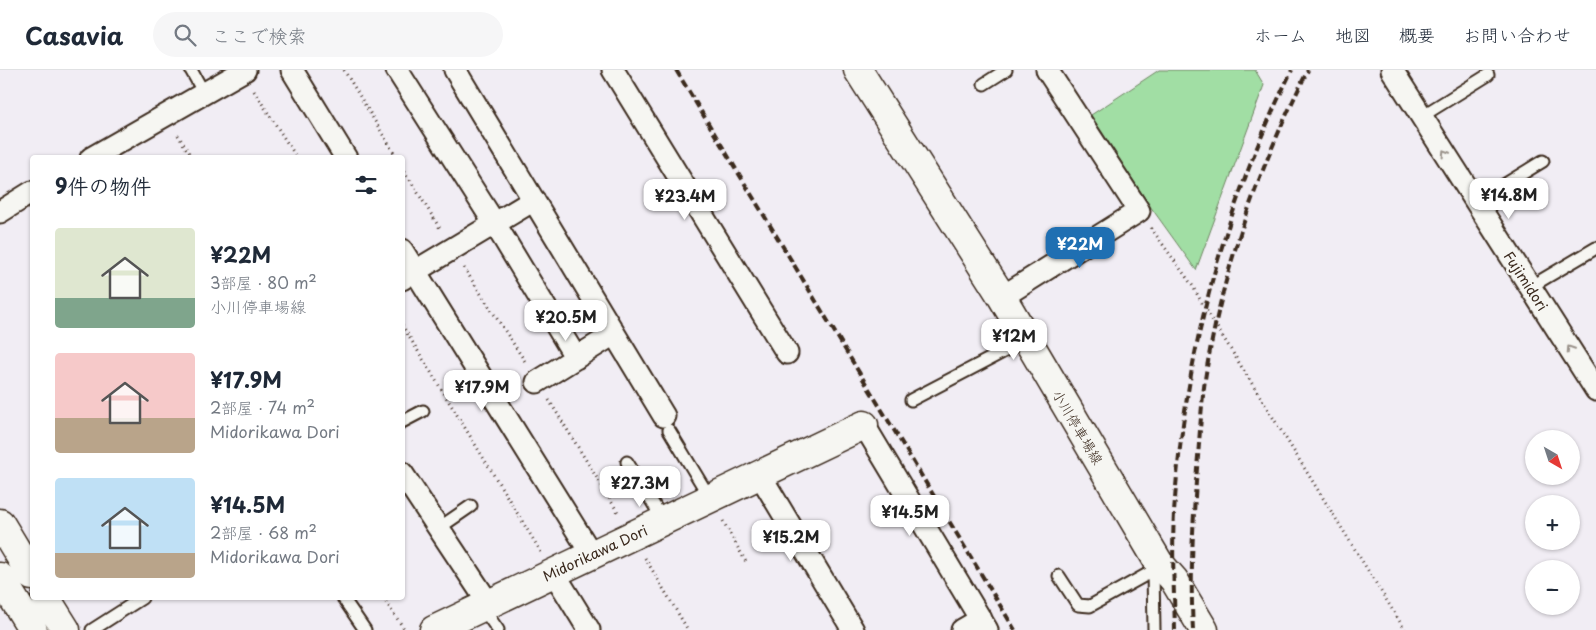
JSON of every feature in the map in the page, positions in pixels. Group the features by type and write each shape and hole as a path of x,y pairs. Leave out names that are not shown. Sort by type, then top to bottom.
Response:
{"main road":[{"name":"小川停車場線","path":"858,70 1002,297 1156,567 1174,580 1204,630"},
{"name":"Midorikawa Dori","path":"434,630 486,606 548,563 592,555 864,425"},
{"path":"0,523 30,573"},
{"path":"0,577 33,630"},
{"path":"47,600 66,630"}],"street":[{"path":"292,70 344,155"},
{"path":"396,70 495,224 576,358"},
{"path":"455,70 666,423"},
{"path":"613,70 787,353"},
{"path":"1002,297 1139,211 1047,70"},
{"name":"Fujimidori","path":"1392,70 1530,287 1593,378"},
{"path":"96,155 244,71"},
{"path":"0,212 30,193"},
{"path":"409,276 534,200"},
{"path":"405,261 409,276 592,555"},
{"path":"537,382 614,334"},
{"path":"864,425 984,625 962,630"},
{"path":"760,475 853,630"},
{"path":"405,477 439,528 486,606"},
{"path":"548,563 589,630"}],"lane":[{"path":"191,70 204,93"},
{"path":"984,84 1006,70"},
{"path":"1422,116 1488,76"},
{"path":"1476,202 1543,161"},
{"path":"1530,287 1596,248"},
{"path":"910,400 1026,340"},
{"path":"405,420 423,411"},
{"path":"666,423 710,498"},
{"path":"627,462 664,520"},
{"path":"439,528 471,506"},
{"path":"1060,576 1078,605 1090,606 1156,567"},
{"path":"1154,630 1156,567"},
{"path":"92,630 139,600"},
{"path":"344,600 364,630"},
{"path":"486,606 498,630"}],"path":[{"path":"344,70 395,155"},
{"path":"244,71 295,155"},
{"path":"405,172 537,382 688,630"},
{"path":"1139,211 1192,285 1405,630"},
{"path":"405,329 548,563"},
{"path":"710,498 746,562"},
{"path":"385,600 405,630"}],"green space":[{"path":"1159,70 1255,70 1264,85 1196,270 1150,206 1091,115"}],"railway":[{"path":"676,70 1015,630"},
{"path":"1175,630 1174,513 1179,455 1198,341 1211,285 1227,230 1246,176 1292,70"},
{"path":"1193,630 1193,529 1203,396 1213,334 1222,295 1245,218 1274,143 1308,70"}]}
